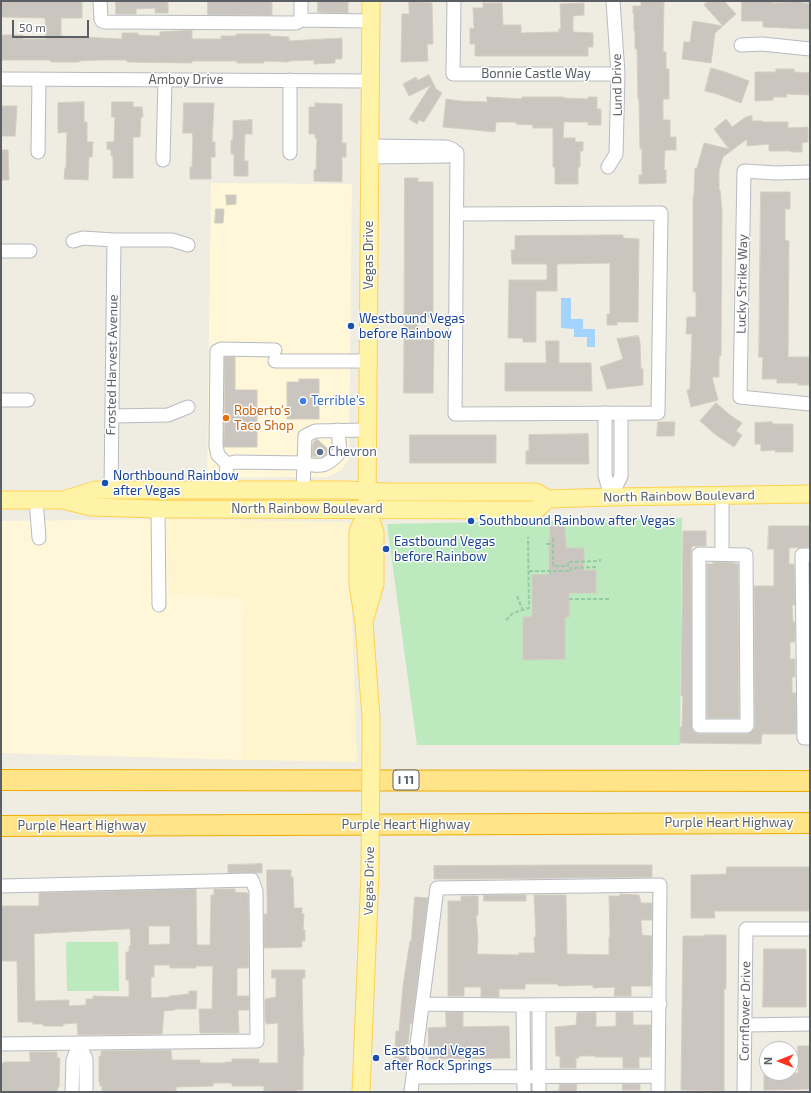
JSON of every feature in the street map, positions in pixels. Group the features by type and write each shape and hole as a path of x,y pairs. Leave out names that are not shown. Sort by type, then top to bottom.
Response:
{"highway":[{"name":"I 11","path":"1,780 810,781"},
{"name":"Purple Heart Highway","path":"1,826 810,823"},
{"path":"1,839 118,838 269,826"}],"main road":[{"name":"Vegas Drive","path":"360,1092 370,873 372,718 364,623 375,584 375,532 366,510 371,1"},
{"name":"North Rainbow Boulevard","path":"63,500 96,490 536,492 548,499 810,494"},
{"name":"North Rainbow Boulevard","path":"1,500 63,500 91,507 158,509 536,510 548,499"}],"street":[{"path":"100,1 101,19 105,22 296,23 301,20 371,21"},
{"path":"301,1 301,20"},
{"name":"Bonnie Castle Way","path":"454,1 453,74 618,74"},
{"name":"Lund Drive","path":"608,167 616,154 618,74 613,1"},
{"path":"741,45 762,44 810,49"},
{"name":"Amboy Drive","path":"1,79 370,81"},
{"path":"38,152 39,79"},
{"path":"163,160 165,80"},
{"path":"290,80 290,153"},
{"path":"369,151 423,152 447,156 457,153 455,414 658,413 661,213 457,214"},
{"name":"Lucky Strike Way","path":"810,172 776,173 744,171 740,397 810,404"},
{"path":"73,241 83,238 114,240 172,240 188,245"},
{"name":"Frosted Harvest Avenue","path":"111,490 114,240"},
{"path":"1,251 30,251"},
{"path":"225,490 227,464 218,455 216,446 217,350 221,349 275,356 368,361"},
{"path":"1,400 28,400"},
{"path":"112,416 168,415 188,406"},
{"path":"605,413 605,475 611,497"},
{"path":"611,497 621,476 621,413"},
{"path":"227,464 235,462 304,463 315,466 325,465 340,452 338,430"},
{"path":"303,490 305,436 315,431 367,430"},
{"path":"722,496 722,554"},
{"path":"36,500 38,538"},
{"path":"158,509 159,605"},
{"path":"699,554 722,554 746,555 747,726 699,726 699,554"},
{"path":"810,555 802,555 804,738 810,738"},
{"path":"1,886 252,880 256,891 258,1041 1,1044"},
{"path":"411,1092 437,888 660,884 658,1092"},
{"name":"Cornflower Drive","path":"744,1092 746,929 810,929"},
{"path":"423,1004 660,1004"},
{"path":"523,1005 524,1092"},
{"path":"539,1005 540,1092"},
{"path":"745,1025 810,1024"},
{"path":"524,1030 539,1030"},
{"path":"72,1092 73,1060 79,1044"},
{"path":"79,1044 86,1059 86,1092"},
{"path":"413,1077 658,1076"}],"path":[{"path":"506,620 513,613 529,608 528,537"},
{"path":"552,573 553,538"},
{"path":"546,544 553,544"},
{"path":"568,571 568,562 600,561 600,559"},
{"path":"553,566 568,566"},
{"path":"528,571 552,573 570,571 570,568 597,567"},
{"path":"516,596 523,611"},
{"path":"569,599 610,599"}],"shaded area":[{"path":"211,183 352,184 349,458 342,470 327,477 207,478"},
{"path":"167,519 169,593 244,598 242,760 1,753 1,521"}],"green space":[{"path":"682,518 680,745 417,745 387,524"},
{"path":"66,942 118,942 119,991 67,991"}],"sand":[{"path":"167,519 349,522 357,762 242,760 244,598 169,593"}],"water":[{"path":"561,298 571,298 571,319 583,319 583,329 595,329 595,347 587,347 587,337 574,337 574,329 561,328"}],"building":[{"path":"1,1 82,1 82,18 61,18 61,36 122,39 122,33 138,33 138,35 160,36 160,32 192,30 192,39 221,39 221,36 236,36 236,34 270,34 270,36 289,37 289,41 342,38 342,59 335,59 335,63 314,64 314,60 288,62 264,61 264,63 237,63 237,61 192,61 192,63 127,62 127,60 51,62 50,60 1,60 1,35 23,35 23,39 46,39 45,18 1,17"},
{"path":"116,1 168,1 168,13 155,13 155,8 136,9 136,14 116,14"},
{"path":"208,1 272,1 272,15 208,15"},
{"path":"318,1 348,1 348,13 318,12"},
{"path":"409,1 432,3 433,44 427,44 428,61 401,62 402,14 409,14"},
{"path":"641,1 664,1 663,52 666,52 666,69 669,69 669,99 663,99 663,120 670,120 670,137 676,137 676,150 665,150 664,170 666,170 666,183 639,184 639,175 642,175 642,149 640,149 637,49 635,49 633,6 641,6"},
{"path":"709,1 724,1 736,14 723,26 704,5"},
{"path":"742,1 773,1 773,3 802,1 802,3 810,3 810,29 763,27 763,21 742,21"},
{"path":"483,3 502,3 503,25 521,25 521,33 559,32 559,29 561,29 560,4 584,3 584,15 573,16 573,32 593,33 593,47 588,47 588,56 475,56 475,44 470,44 470,28 474,29 473,8 483,8"},
{"path":"693,21 723,26 715,33 711,63 682,59 684,42 690,42"},
{"path":"711,68 749,81 741,103 705,91"},
{"path":"776,69 794,69 794,72 810,73 810,95 786,94 787,97 773,97 773,100 755,101 755,72 776,72"},
{"path":"429,75 436,89 442,93 424,122 419,120 417,124 409,119 431,85 409,96 403,84 416,77 418,80"},
{"path":"487,97 522,99 522,97 564,97 588,99 588,97 597,97 597,109 601,109 601,125 588,125 588,122 564,122 563,138 575,138 575,142 583,142 583,151 580,151 580,167 578,167 578,184 555,184 555,167 553,167 553,128 533,128 533,125 516,124 516,122 496,122 495,132 443,127 446,99 487,102"},
{"path":"84,102 84,122 87,122 87,142 93,142 92,157 89,157 88,180 64,179 66,168 67,132 58,133 58,103"},
{"path":"112,102 133,102 133,107 142,107 143,117 141,117 140,137 133,137 133,178 113,178 113,156 111,156 111,150 107,149 107,142 114,142 115,117 112,117"},
{"path":"184,103 214,103 212,142 215,142 215,157 211,157 211,179 190,179 193,138 192,133 183,133"},
{"path":"315,103 342,104 342,143 346,143 346,157 342,157 342,182 314,181 314,170 316,170 317,138 315,138 315,134 309,134 309,107 315,107"},
{"path":"1,106 17,106 15,136 1,136"},
{"path":"752,116 752,121 788,122 788,128 808,127 808,142 802,143 802,152 769,151 769,144 747,146 747,139 723,157 719,170 719,190 722,211 721,356 719,356 719,377 712,377 718,400 691,407 687,390 690,389 692,334 686,334 687,317 696,317 696,292 693,292 693,196 695,168 697,168 704,143 729,149 714,129 726,119 732,127 746,117"},
{"path":"252,120 252,134 245,134 244,161 248,161 248,176 234,176 234,154 231,154 233,121"},
{"path":"1,150 8,150 9,180 1,180"},
{"path":"405,178 418,178 418,182 433,182 433,317 418,317 418,333 434,333 433,393 404,393"},
{"path":"761,192 790,192 790,209 785,209 785,240 789,241 788,357 810,357 810,385 798,385 798,383 777,383 777,379 762,379 763,357 759,357"},
{"path":"226,195 236,195 236,204 227,205"},
{"path":"216,209 224,209 223,223 215,223"},
{"path":"623,235 623,238 639,239 638,322 617,322 617,325 607,325 607,314 610,314 610,263 557,264 557,291 536,291 536,342 523,342 523,338 508,338 509,280 547,280 547,264 512,264 511,250 515,250 515,236"},
{"path":"638,336 640,343 641,369 643,369 643,385 607,389 600,367 623,359 617,339"},
{"path":"546,341 559,341 559,363 591,363 592,391 505,391 505,363 546,363"},
{"path":"225,357 235,357 235,390 257,390 257,447 224,447"},
{"name":"Terrible's","path":"299,379 319,379 319,419 287,419 287,382 299,382"},
{"path":"716,403 742,423 736,431 742,435 734,447 716,435 700,421"},
{"path":"658,422 675,422 674,436 657,436"},
{"path":"772,422 772,424 793,424 793,452 775,452 775,450 761,451 761,444 755,444 755,423"},
{"path":"588,434 589,464 526,464 526,451 529,451 529,435"},
{"path":"410,435 496,435 496,463 410,463"},
{"path":"317,439 330,451 324,456 312,456 313,443"},
{"path":"550,526 565,526 566,548 584,548 584,570 596,570 596,593 569,593 569,617 565,617 565,659 523,660 523,617 532,617 532,575 549,574"},
{"path":"769,526 810,526 809,547 789,548 789,564 794,564 795,605 792,605 793,622 795,622 795,642 790,642 790,659 795,659 795,677 792,677 792,693 796,693 796,734 762,734 761,744 680,743 683,696 681,696 683,531 706,531 706,546 692,546 691,554 692,730 699,734 747,734 754,730 755,726 754,586 774,586 774,549 768,549"},
{"path":"713,562 738,564 739,718 707,718 707,564 713,564"},
{"path":"262,864 262,873 228,873 228,865"},
{"path":"652,865 652,877 434,879 434,866"},
{"path":"727,867 810,867 810,911 714,911 715,918 691,918 691,875 726,874"},
{"path":"267,870 291,870 291,877 293,877 294,908 302,908 302,914 304,914 303,930 305,930 305,941 302,941 302,947 264,948 264,914 267,914"},
{"path":"196,889 197,945 210,945 211,895 214,895 214,889 235,889 235,892 248,893 249,968 237,968 237,996 249,996 249,1010 238,1010 239,1033 200,1033 199,1009 212,1009 213,966 196,966 196,968 170,968 170,965 154,965 154,977 151,977 151,998 170,997 189,994 189,991 197,991 196,1009 175,1009 164,1011 162,1034 78,1035 77,1023 63,1024 63,1026 43,1026 43,1024 33,1024 33,1022 18,1022 17,961 1,961 1,906 39,906 39,893","holes":["149,926 170,926 170,944 149,945","130,929 131,946 129,946 129,952 126,952 126,980 129,980 129,997 93,996 93,999 86,999 86,1005 69,1006 69,1000 35,1001 34,934"]},
{"path":"620,894 639,895 641,903 652,903 652,920 641,920 642,935 652,936 651,986 631,986 631,996 614,996 615,987 593,988 593,985 559,986 557,984 525,984 525,989 499,989 499,997 481,997 481,987 464,987 464,996 448,996 448,901 461,901 461,896 478,896 478,915 476,916 478,938 477,954 519,955 519,953 535,953 534,937 536,937 534,895 566,895 567,954 609,955 609,896 620,896"},
{"path":"484,895 526,895 526,901 484,901"},
{"path":"415,897 428,898 412,1024 410,1023 406,1068 394,1067 396,1031 399,1031 403,986 411,941"},
{"path":"726,935 726,989 724,989 724,1091 681,1090 683,936"},
{"path":"764,949 806,949 806,1007 763,1007"},
{"path":"272,970 305,970 305,978 302,978 304,1056 303,1090 296,1090 296,1092 271,1092 264,1091 264,1086 232,1086 232,1083 213,1083 213,1086 176,1087 176,1091 171,1092 102,1092 102,1086 100,1086 99,1080 99,1056 101,1056 101,1051 171,1050 172,1060 200,1060 200,1063 225,1063 232,1062 232,1059 259,1059 259,1063 278,1063 278,1023 266,1024 265,1017 265,999 276,997 276,978 272,978"},
{"path":"446,1012 463,1012 463,1027 509,1026 510,1058 429,1059 428,1028 446,1027"},
{"path":"596,1012 596,1027 616,1026 616,1012 633,1012 633,1025 651,1025 650,1057 639,1057 639,1068 623,1068 623,1057 579,1056 579,1058 576,1058 576,1068 560,1068 560,1056 556,1056 555,1027 576,1025 577,1013"},
{"path":"799,1046 810,1046 810,1089 764,1090 764,1081 799,1081"},
{"path":"30,1052 57,1052 57,1058 60,1058 59,1087 57,1092 1,1091 1,1063 30,1062"},
{"path":"560,1084 577,1084 576,1092 559,1092"},
{"path":"623,1084 640,1084 640,1090 623,1090"}],"place":[{"name":"Westbound Vegas before Rainbow","path":"351,326"},
{"name":"Terrible's","path":"303,401"},
{"name":"Roberto's Taco Shop","path":"226,418"},
{"name":"Chevron","path":"320,452"},
{"name":"Northbound Rainbow after Vegas","path":"105,483"},
{"name":"Southbound Rainbow after Vegas","path":"471,521"},
{"name":"Eastbound Vegas before Rainbow","path":"386,549"},
{"name":"Eastbound Vegas after Rock Springs","path":"376,1058"}]}
